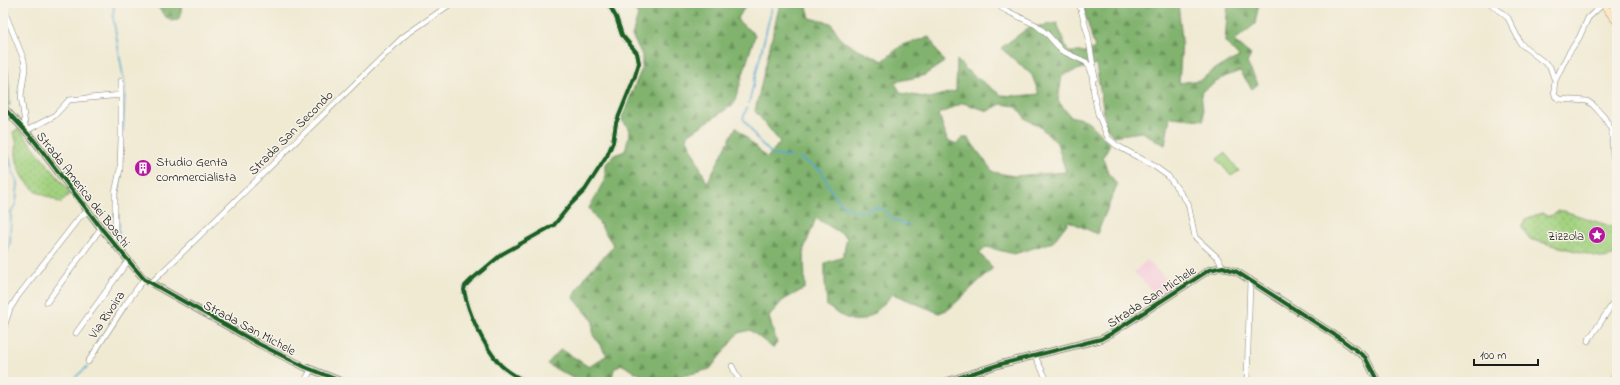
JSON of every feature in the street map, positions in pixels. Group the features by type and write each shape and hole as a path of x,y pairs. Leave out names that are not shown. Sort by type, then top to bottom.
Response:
{"main road":[{"path":"1606,4 1617,22"}],"street":[{"name":"Strada San Secondo","path":"150,284 403,37 452,3"},
{"path":"526,382 506,370 494,356 482,338 473,318 464,290 465,286 471,280 502,254 554,225 567,207 579,196 592,180 608,156 613,142 616,123 639,63 637,53 622,35 616,17 608,3"},
{"path":"994,3 1036,25 1048,35 1062,51 1086,62 1092,74 1098,114 1108,138 1116,145 1154,166 1168,176 1188,203 1196,237 1217,257 1224,267 1238,272 1250,279 1361,353 1370,364 1378,382"},
{"path":"1079,3 1092,54 1096,87 1094,90"},
{"path":"1490,3 1508,18 1520,44 1550,67 1555,81"},
{"path":"1606,4 1588,18 1555,81 1554,89 1556,98 1562,100 1587,101 1593,104 1604,116 1612,131 1613,157 1617,164"},
{"path":"3,8 24,60 25,69 21,96 26,131 54,116 68,100 121,95"},
{"path":"112,242 115,236 115,194 120,169 121,81"},
{"name":"Strada America dei Boschi","path":"4,108 26,131 112,242 150,284"},
{"path":"3,330 10,309 18,296 79,218 88,211"},
{"path":"47,302 101,228"},
{"path":"76,333 128,261"},
{"name":"Strada San Michele","path":"945,382 1105,337 1209,270 1224,267"},
{"name":"Via Rivoira","path":"88,362 125,305 144,279"},
{"path":"1247,382 1250,279"},
{"name":"Strada San Michele","path":"150,284 311,370 343,382"},
{"path":"1588,341 1614,302 1617,303"},
{"path":"1035,356 1048,382"},
{"path":"732,366 740,382"},
{"path":"304,382 311,370"},
{"path":"1612,382 1615,373 1617,372"}],"shaded area":[{"path":"1147,260 1175,288 1159,298 1134,272"}],"green space":[{"path":"155,3 182,3 180,17 177,20 171,21 164,15"},
{"path":"630,3 747,3 737,20 755,35 734,104 686,136 707,183 736,127 767,158 780,142 755,111 780,3 806,3 810,18 831,23 842,41 883,61 902,45 929,37 944,62 923,76 894,82 901,93 929,98 956,91 957,60 970,73 1001,95 1018,96 1039,94 1032,75 1001,48 1028,28 1057,23 1068,52 1085,52 1095,48 1082,3 1178,3 1182,40 1179,83 1200,80 1217,68 1239,57 1225,42 1228,3 1259,3 1255,24 1234,41 1251,55 1247,63 1258,84 1252,89 1240,71 1224,77 1201,92 1204,120 1170,117 1165,145 1142,132 1113,136 1106,127 1096,64 1062,75 1058,101 1070,116 1086,120 1110,144 1103,157 1107,170 1117,185 1097,234 1069,221 1053,242 1014,254 987,247 979,253 993,268 949,309 939,313 893,294 870,316 863,320 856,320 848,319 827,306 825,263 843,257 847,237 816,218 804,249 805,288 782,301 769,317 777,343 773,348 750,330 738,333 710,369 675,378 646,378 621,364 614,369 611,382 580,382 547,364 561,349 589,367 607,355 593,335 593,321 573,297 587,274 614,246 589,208 605,179 605,165 614,155 625,151 630,130 621,119 642,68 642,55 632,36 638,15","holes":["963,103 988,111 1001,104 1016,106 1026,119 1039,126 1057,143 1066,172 1014,176 993,172 968,138 962,138 957,144 947,140 939,114"]},
{"path":"3,12 8,25 8,36 3,44"},
{"path":"3,52 8,73 10,105 6,107 3,104"},
{"path":"19,129 71,193 60,203 37,192 22,175 18,165 16,141 13,132"},
{"path":"1225,153 1239,171 1231,176 1217,159"},
{"path":"1559,211 1564,211 1616,228 1617,227 1617,249 1613,256 1603,258 1529,239 1522,227 1525,219 1542,213 1546,216 1550,216"}],"waterway":[{"path":"114,3 113,17 125,88 123,132"},
{"path":"749,103 773,3"},
{"path":"747,108 743,118 758,140 773,155 792,157"},
{"path":"3,133 13,172 18,183 16,204 11,212 10,243 3,264"},
{"path":"799,158 822,171 830,189 842,204 855,211 864,211 875,207 883,209 893,220 909,225"},
{"path":"117,204 121,176"},
{"path":"119,223 119,245"},
{"path":"70,382 87,367"}],"cycle path":[{"path":"526,382 504,368 492,355 473,318 464,290 465,286 471,280 502,254 554,225 585,190 607,156 613,142 616,123 639,63 637,53 622,35 616,17 608,3"},
{"path":"3,107 33,139 101,228 144,279 259,344 305,367 343,382"},
{"path":"945,382 1001,364 1101,339 1209,270 1223,267 1237,272 1341,339 1365,357 1378,382"}],"place":[{"name":"Studio Genta commercialista","path":"143,168"},
{"name":"Zizzola","path":"1597,235"}]}
